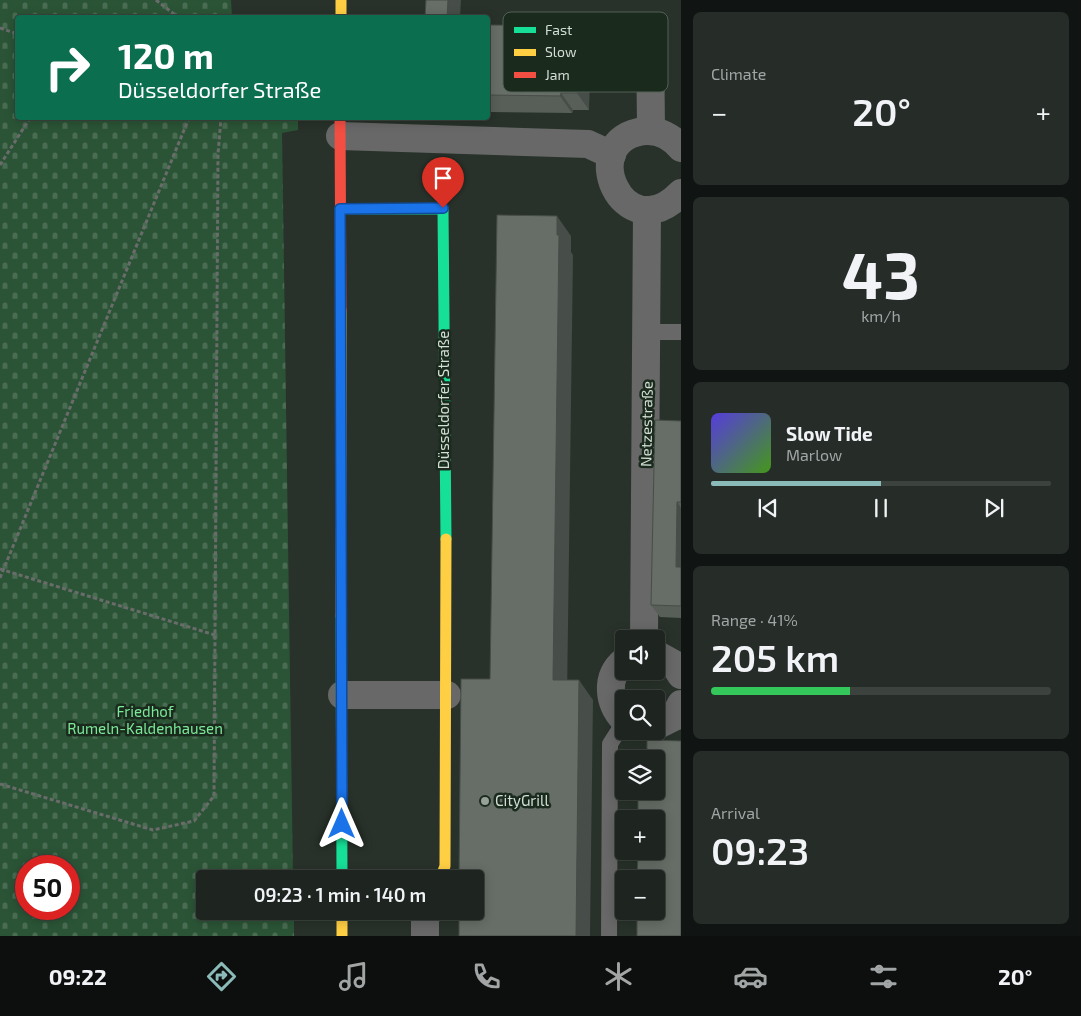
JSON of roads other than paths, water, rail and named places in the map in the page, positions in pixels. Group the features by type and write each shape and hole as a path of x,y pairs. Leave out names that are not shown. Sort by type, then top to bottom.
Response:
{"main road":[{"path":"341,0 341,15"},
{"path":"340,127 342,870"},
{"name":"Düsseldorfer Straße","path":"340,209 443,208 447,695 443,870"},
{"path":"342,920 342,936"}],"street":[{"path":"651,92 651,131"},
{"path":"340,127 588,144 612,155"},
{"path":"681,148 665,134 651,131 628,136 618,144 612,155 609,174 615,192 624,202 635,208 647,210 661,208 673,202 681,193"},
{"name":"Netzestraße","path":"644,630 648,332 647,210"},
{"path":"665,659 674,664 681,675"},
{"path":"615,672 611,679 611,700 615,708"},
{"path":"342,695 447,695"},
{"path":"665,722 674,717 681,704"},
{"path":"425,920 425,936"}],"lane":[{"path":"648,332 681,332"},
{"path":"609,936 610,744 615,736"}],"place":[{"name":"CityGrill","path":"485,801"}],"park label":[{"name":"Friedhof Rumeln-Kaldenhausen","path":"145,720"}]}
